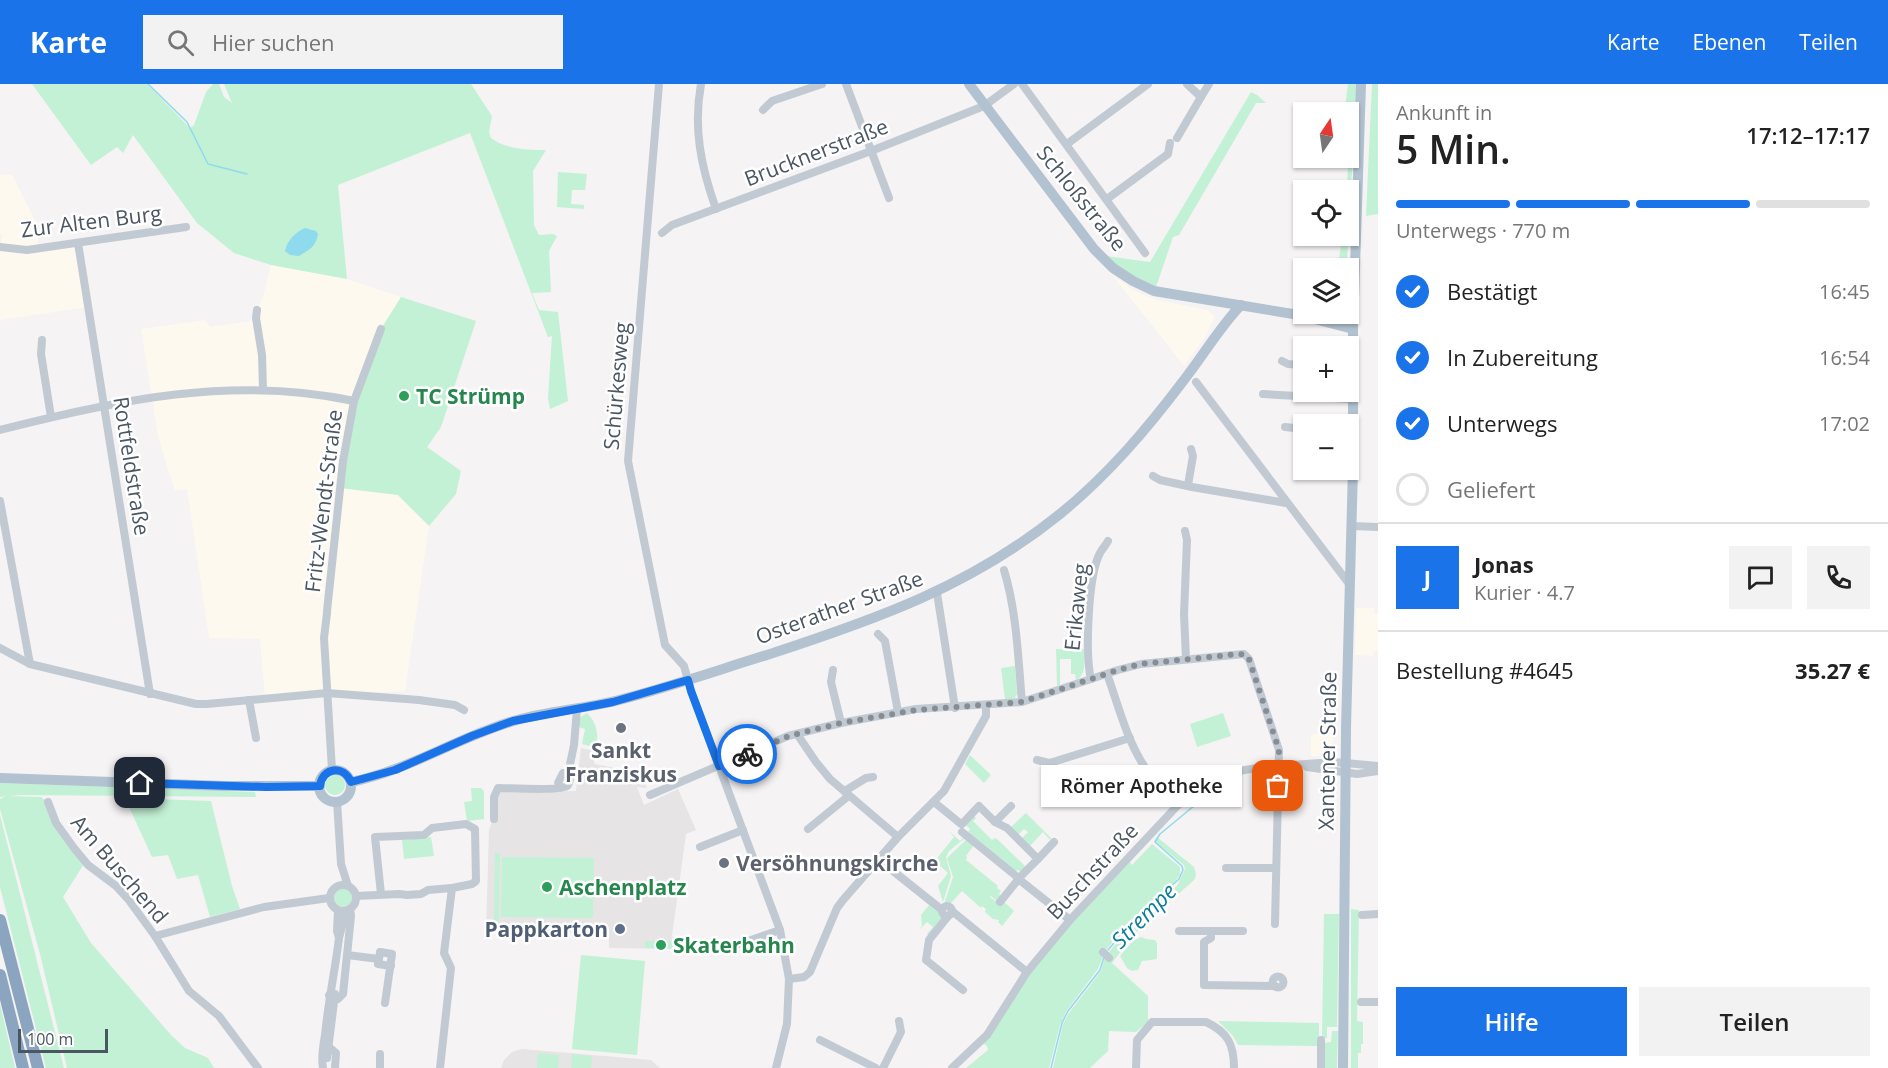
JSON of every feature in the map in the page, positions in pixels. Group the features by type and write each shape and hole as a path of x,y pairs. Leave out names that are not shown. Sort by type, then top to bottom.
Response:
{"highway":[{"path":"0,920 38,1068"},
{"path":"0,975 23,1068"}],"main road":[{"name":"Schloßstraße","path":"969,84 1094,249 1113,268 1154,291 1293,314"},
{"name":"Xantener Straße","path":"1353,258 1361,84"},
{"name":"Osterather Straße","path":"351,782 395,770 493,728 521,719 613,702 688,680 887,614 937,593 1022,543 1089,489 1121,458 1154,420 1241,305"},
{"name":"Xantener Straße","path":"1353,324 1353,336"},
{"name":"Xantener Straße","path":"1342,1068 1351,480"},
{"path":"0,778 315,787 323,796 332,801 347,796 351,782 345,774 332,770 323,776 315,787"}],"street":[{"name":"Schürkesweg","path":"659,84 627,461 665,645 684,666 691,691 780,930 789,979 787,1024 776,1068"},
{"path":"701,84 697,121 698,144 705,178 716,209"},
{"path":"763,110 772,101 822,84"},
{"path":"846,84 889,198"},
{"name":"Brucknerstraße","path":"663,233 672,225 872,151 984,106 1014,84"},
{"path":"1022,84 1145,253"},
{"path":"1067,144 1148,84"},
{"path":"1187,84 1201,97"},
{"path":"1107,199 1168,154 1173,141 1209,84"},
{"name":"Zur Alten Burg","path":"0,247 27,250 186,227"},
{"name":"Rottfeldstraße","path":"78,243 150,694"},
{"path":"257,310 263,390"},
{"name":"Fritz-Wendt-Straße","path":"332,770 324,638 344,454 354,401 381,329"},
{"path":"42,340 41,354 51,417"},
{"path":"1282,360 1293,364"},
{"path":"1196,382 1350,585"},
{"path":"0,430 104,404 204,391 263,390 322,394 354,401"},
{"path":"1263,394 1293,394"},
{"path":"1285,427 1293,428"},
{"path":"1188,485 1193,456 1191,449"},
{"path":"1153,477 1286,503"},
{"path":"0,501 30,664"},
{"path":"1352,526 1378,527"},
{"path":"1185,531 1187,540 1184,614 1186,659"},
{"name":"Erikaweg","path":"1091,679 1088,666 1089,611 1099,553 1108,541"},
{"path":"1005,570 1011,592 1022,702"},
{"path":"937,593 955,708"},
{"path":"878,634 885,641 898,712"},
{"path":"0,648 30,664 150,694 207,704 327,693 418,700 455,705 464,710"},
{"path":"650,795 797,734 841,723 898,712 1022,702 1141,664 1247,655 1279,750 1275,924"},
{"path":"833,670 831,682 841,723"},
{"path":"1107,674 1130,738 1143,764 1158,786 1178,805"},
{"path":"249,700 256,738"},
{"path":"789,979 804,977 810,972 837,908 878,859 946,787 986,716 986,705"},
{"path":"494,819 494,797 498,788 555,789 561,787 558,783 560,775 568,774 574,745 577,709"},
{"path":"797,734 830,779 898,837"},
{"path":"1037,760 1056,762 1130,738"},
{"name":"Buschstraße","path":"952,1068 987,1035 1027,972 1070,920 1178,805 1202,785 1215,778 1249,769 1318,763 1345,768"},
{"path":"1345,768 1378,766"},
{"path":"1345,768 1357,774 1378,771"},
{"path":"808,829 846,798 848,789 866,778 873,777"},
{"path":"337,801 341,864 338,886"},
{"name":"Am Buschend","path":"48,802 56,823 74,848 88,865 116,886 155,936 189,991 219,1016 258,1068"},
{"path":"934,802 1070,920"},
{"path":"962,827 979,806 995,822 1007,828 1038,859"},
{"path":"995,822 1011,806"},
{"path":"356,896 421,894 428,890 472,884 476,879 474,829 466,825 432,828 424,835 375,837 381,894"},
{"path":"700,847 743,830"},
{"path":"1000,902 1019,878 1054,842"},
{"path":"878,859 1027,972"},
{"path":"324,1068 323,1052 339,938 337,931 344,911 355,904 356,896 348,886 341,864"},
{"path":"1226,868 1276,868"},
{"path":"344,911 331,906 329,898 338,886 348,886"},
{"path":"440,1068 451,968 444,953 452,888"},
{"path":"155,936 264,907 329,898"},
{"path":"332,997 340,998 343,994 347,955 344,911"},
{"path":"948,912 929,940 926,960 963,990"},
{"path":"1362,915 1378,914"},
{"path":"740,944 780,930"},
{"path":"1179,930 1243,931"},
{"path":"1211,931 1210,938 1204,942 1204,985 1275,986"},
{"path":"347,955 379,959 378,964 391,966 386,1003"},
{"path":"332,997 335,1068"},
{"path":"1361,1002 1378,1002"},
{"path":"883,1068 901,1032 899,1021"},
{"path":"1136,1068 1137,1040 1152,1022 1206,1023 1214,1026 1232,1046 1234,1068"},
{"path":"1321,1040 1321,1068"},
{"path":"820,1041 876,1068"},
{"path":"324,1068 333,1050"},
{"path":"380,1054 380,1068"}],"shaded area":[{"path":"0,175 12,175 38,226 38,245 78,243 88,307 0,320 2,234 0,234"},
{"path":"271,265 347,279 401,297 381,329 341,488 398,495 429,526 405,691 265,699 260,639 209,638 187,489 175,490 158,436 141,329 205,320 210,327 251,321 262,300"},
{"path":"1112,275 1133,290 1156,300 1208,310 1215,317 1204,339 1184,366"},
{"path":"1356,608 1374,608 1374,614 1378,614 1378,651 1373,651 1373,656 1355,655"},
{"path":"1331,728 1330,736 1334,739 1328,756 1311,756 1311,735 1323,733"},
{"path":"581,748 596,751 594,764 639,772 647,788 637,787 644,805 678,789 696,830 686,834 672,936 677,941 677,949 609,948 609,933 486,932 489,830 495,813 497,792 576,791"},
{"path":"522,1049 651,1060 660,1068 501,1068 504,1060 512,1052"}],"green space":[{"path":"32,84 147,84 190,128 194,125 206,92 213,84 219,84 224,97 232,103 224,84 471,84 492,116 489,132 491,138 510,147 546,150 533,171 534,225 539,235 557,236 549,251 551,292 532,293 539,310 558,312 568,401 550,409 548,398 552,336 548,337 470,133 338,185 347,279 271,265 234,253 197,223 133,135 123,153 117,147 91,165"},
{"path":"1348,84 1357,84 1356,102 1346,102"},
{"path":"1372,84 1378,84 1378,214 1366,216"},
{"path":"1251,92 1266,103 1256,103 1179,235 1173,237 1156,287 1122,270 1106,256 1150,262"},
{"path":"1348,168 1352,168 1352,180 1347,180"},
{"path":"558,172 587,174 585,190 572,190 571,204 584,205 584,209 557,207"},
{"path":"1341,246 1348,246 1347,258 1339,258"},
{"name":"TC Strümp","path":"401,297 476,321 441,427 427,447 461,471 456,494 429,526 398,495 340,488 354,401 381,329"},
{"path":"1056,649 1084,649 1084,667 1080,678 1076,680 1075,674 1071,674 1071,659 1060,659 1060,685 1057,686"},
{"path":"1015,666 1017,694 1015,698 1005,700 1001,668"},
{"path":"587,713 596,729 596,748 582,744 585,729 578,727 578,722"},
{"path":"1223,713 1231,736 1197,747 1190,724"},
{"path":"970,755 991,775 984,783 965,764"},
{"path":"335,775 342,778 345,785 342,792 335,795 328,792 325,785 328,778"},
{"path":"0,783 255,792 256,797 20,795 0,797"},
{"path":"471,788 481,788 484,791 484,819 467,821 464,802 472,801"},
{"path":"6,796 41,797 45,800 84,864 63,897 91,943 171,1035 185,1048 208,1058 214,1068 67,1068 40,954 0,809 0,799"},
{"path":"125,798 211,801 240,909 210,917 198,875 177,879 168,855 152,857"},
{"path":"1026,813 1051,838 1050,840 1043,832 1029,847 1021,839 1028,832 1024,829 1018,835 1010,828"},
{"path":"0,815 64,1068 46,1068 0,887"},
{"path":"974,816 976,818 973,821 992,840 997,839 1026,867 1022,872 1017,870 1015,872 968,832 970,829 966,825"},
{"path":"949,831 960,841 965,838 949,851 946,857 951,876 943,902 938,886 948,873 935,861 954,837"},
{"path":"431,837 434,856 404,859 402,840"},
{"path":"1157,837 1194,867 1196,874 1195,879 1134,934 1112,963 1148,996 1148,1022 1136,1032 1109,1031 1108,1051 1090,1068 1053,1068 1063,1024 1101,971 1105,957 1132,924 1177,886 1185,869 1184,865 1154,841"},
{"path":"967,839 974,845 966,856 966,860 1001,891 999,894 1001,896 997,901 990,897 998,903 1004,902 1014,911 1002,926 999,920 993,919 985,912 986,909 982,906 981,908 962,891 951,903 944,904 953,877 947,858"},
{"path":"1152,844 1180,867 1180,875 1172,885 1130,922 1105,951 1098,969 1067,1010 1060,1025 1049,1068 966,1068 988,1050 983,1043 1029,974 1055,941 1130,862 1132,865"},
{"path":"495,853 500,853 499,921 494,921"},
{"name":"Aschenplatz","path":"502,857 594,858 593,918 501,917"},
{"path":"343,889 349,892 352,898 349,904 343,907 337,904 334,898 337,892"},
{"path":"929,905 944,917 929,936 927,934 933,927 927,922 919,930 922,926 921,915"},
{"path":"1351,909 1359,910 1357,1021 1363,1022 1363,1044 1361,1044 1361,1053 1358,1053 1358,1068 1351,1068"},
{"path":"1324,914 1339,914 1337,1027 1327,1027 1327,1038 1322,1038"},
{"path":"1141,937 1155,940 1157,959 1142,961 1138,970 1132,971 1127,968 1120,956 1133,941"},
{"name":"Skaterbahn","path":"645,941 677,941 677,949 645,948"},
{"path":"581,955 645,961 637,1055 572,1049"},
{"path":"0,1004 15,1068 0,1068"},
{"path":"1218,1021 1319,1023 1319,1046 1238,1045 1233,1036"},
{"path":"1332,1031 1338,1031 1337,1068 1323,1068 1323,1043 1331,1042"},
{"path":"538,1053 559,1055 558,1068 537,1068"},
{"path":"572,1054 592,1056 591,1068 571,1068"}],"water":[{"path":"305,228 316,231 318,234 316,242 299,256 290,255 285,251 290,240"}],"waterway":[{"path":"148,84 187,122 208,164 247,174"},
{"name":"Strempe","path":"1108,950 1132,922 1179,879 1183,870 1182,866 1155,842 1160,834 1212,791 1211,786"},
{"name":"Strempe","path":"1051,1068 1062,1023 1068,1011 1100,970 1104,957"}],"way so far":[{"path":"747,754 789,736 841,723 916,710 1022,702 1141,664 1244,654 1249,659 1279,750 1278,786"}],"place":[{"name":"TC Strümp","path":"404,396"},
{"name":"Sankt Franziskus","path":"621,728"},
{"name":"Römer Apotheke","path":"1278,786"},
{"name":"Versöhnungskirche","path":"724,863"},
{"name":"Aschenplatz","path":"547,887"},
{"name":"Pappkarton","path":"620,929"},
{"name":"Skaterbahn","path":"661,945"}],"route":[{"path":"140,783 266,787 320,786 323,776 332,770 341,771 349,777 351,782 422,760 472,736 513,721 613,702 688,680 719,766 747,754"}]}
